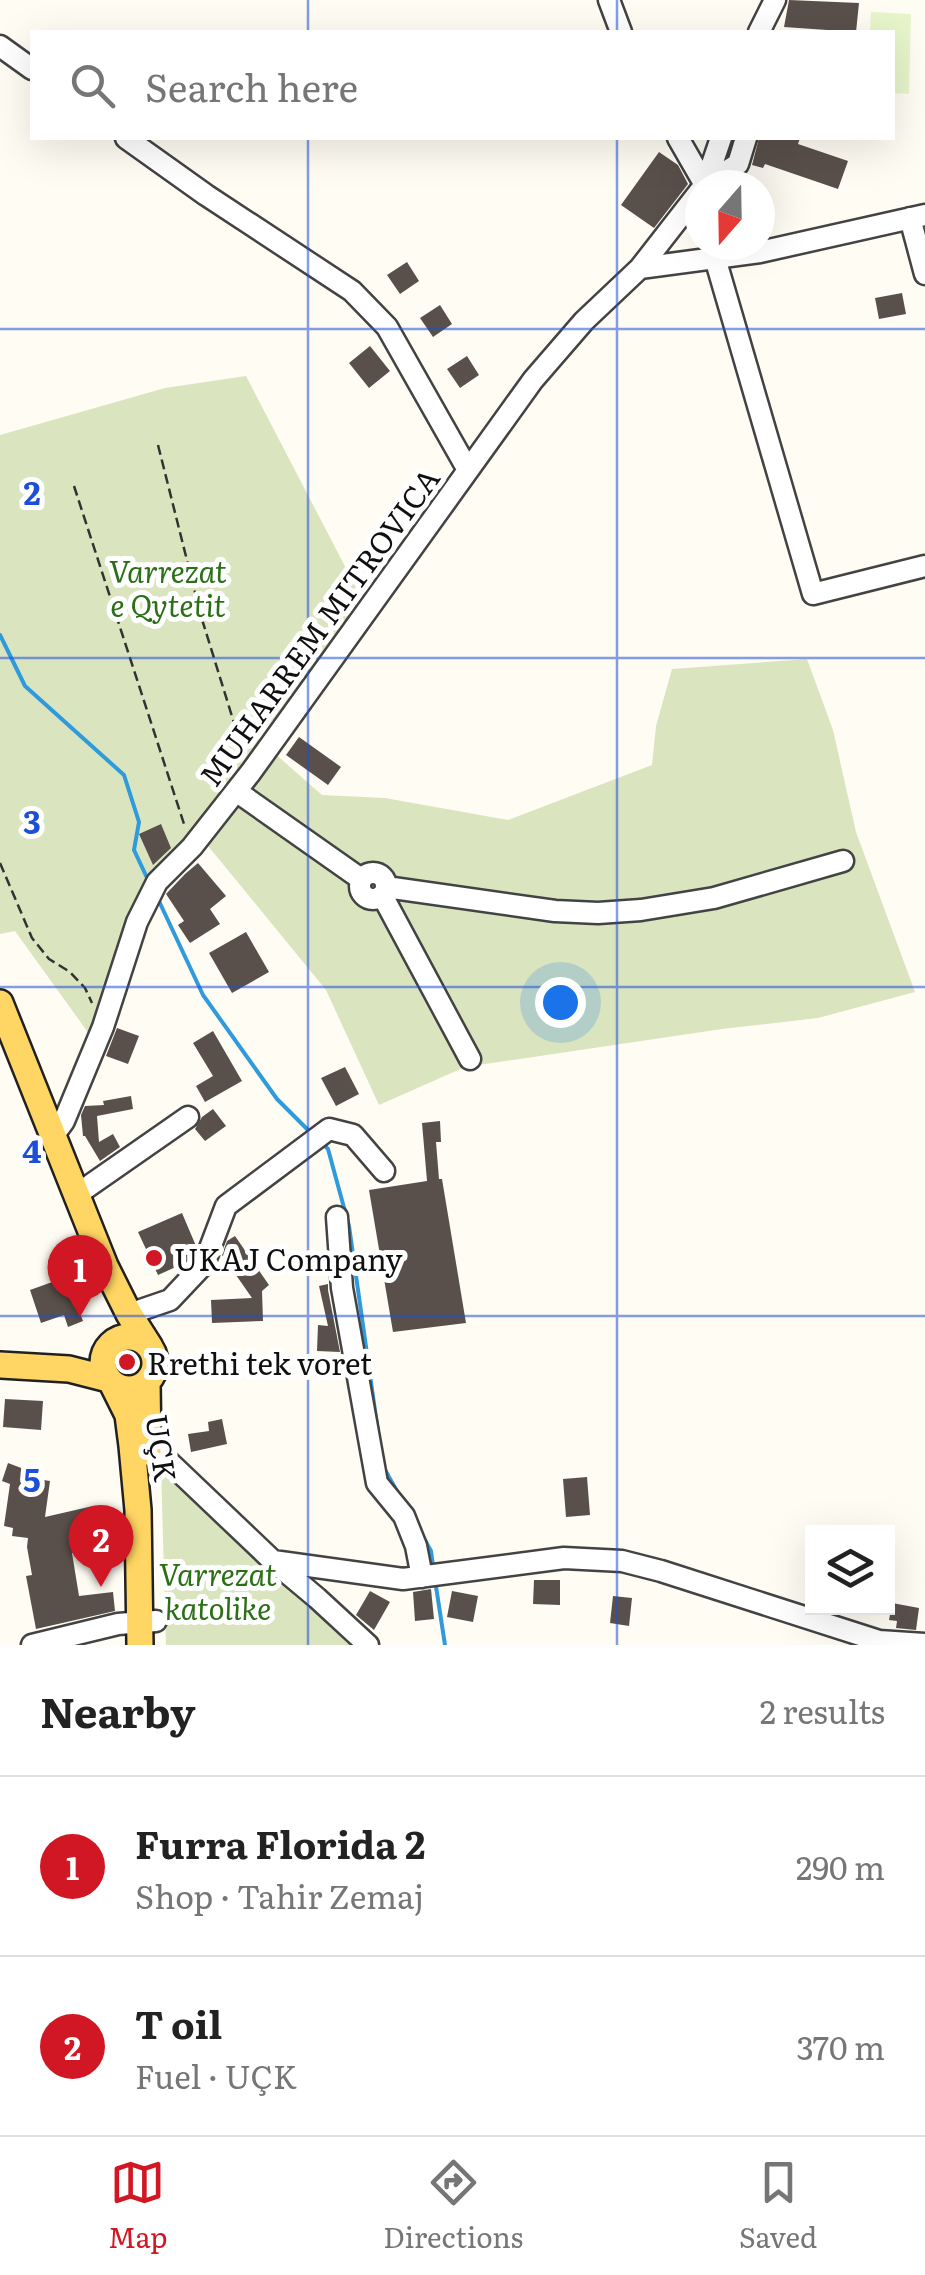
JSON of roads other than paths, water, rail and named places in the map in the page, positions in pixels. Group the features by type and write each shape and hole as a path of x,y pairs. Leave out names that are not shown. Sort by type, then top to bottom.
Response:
{"main road":[{"path":"0,1003 105,1266 154,1354 154,1369 147,1382 126,1389 69,1369 0,1365"},
{"path":"105,1266 113,1314 103,1368 110,1381"},
{"path":"42,1368 92,1358 116,1340 130,1336 150,1347"},
{"name":"UÇK","path":"110,1381 128,1414 148,1633"},
{"name":"UÇK","path":"147,1382 148,1633"}],"street":[{"path":"608,0 620,30"},
{"path":"761,30 775,0"},
{"path":"0,46 30,68"},
{"path":"129,140 352,291 387,327 468,470"},
{"path":"679,140 696,170"},
{"path":"710,170 720,140"},
{"path":"729,170 738,164 745,140"},
{"name":"MUHARREM MITROVICA","path":"52,1136 64,1120 103,1027 137,922 153,891 251,772 532,380 584,321 640,268 685,210"},
{"path":"775,249 918,216 925,274"},
{"path":"640,268 700,260"},
{"path":"716,260 812,594 925,566"},
{"path":"236,791 361,879 376,873 384,878 384,891 470,1058"},
{"path":"384,891 598,913 714,898 843,861"},
{"path":"76,1195 188,1117"},
{"path":"129,1314 170,1300 204,1264 226,1206 329,1128 352,1135 384,1171"},
{"path":"337,1218 342,1288 378,1483 404,1516 416,1546 422,1577"},
{"path":"148,1442 368,1645"},
{"path":"273,1561 403,1579 564,1558 622,1560 879,1641 925,1644"},
{"path":"32,1645 148,1633"}],"waterway":[{"path":"0,635 25,686 124,775 139,822 134,850 149,882"},
{"path":"158,899 203,995 277,1099 310,1132"},
{"path":"321,1142 328,1149 349,1226 379,1439"},
{"path":"384,1468 399,1495"},
{"path":"421,1533 431,1551 433,1566"},
{"path":"435,1580 445,1645"}],"place":[{"name":"UKAJ Company","path":"154,1258"},
{"name":"Furra Florida 2","path":"80,1317"},
{"name":"Rrethi tek voret","path":"127,1362"},
{"name":"T oil","path":"101,1587"}],"park label":[{"name":"Varrezat e Qytetit","path":"168,587"},
{"name":"Varrezat katolike","path":"218,1590"}]}
